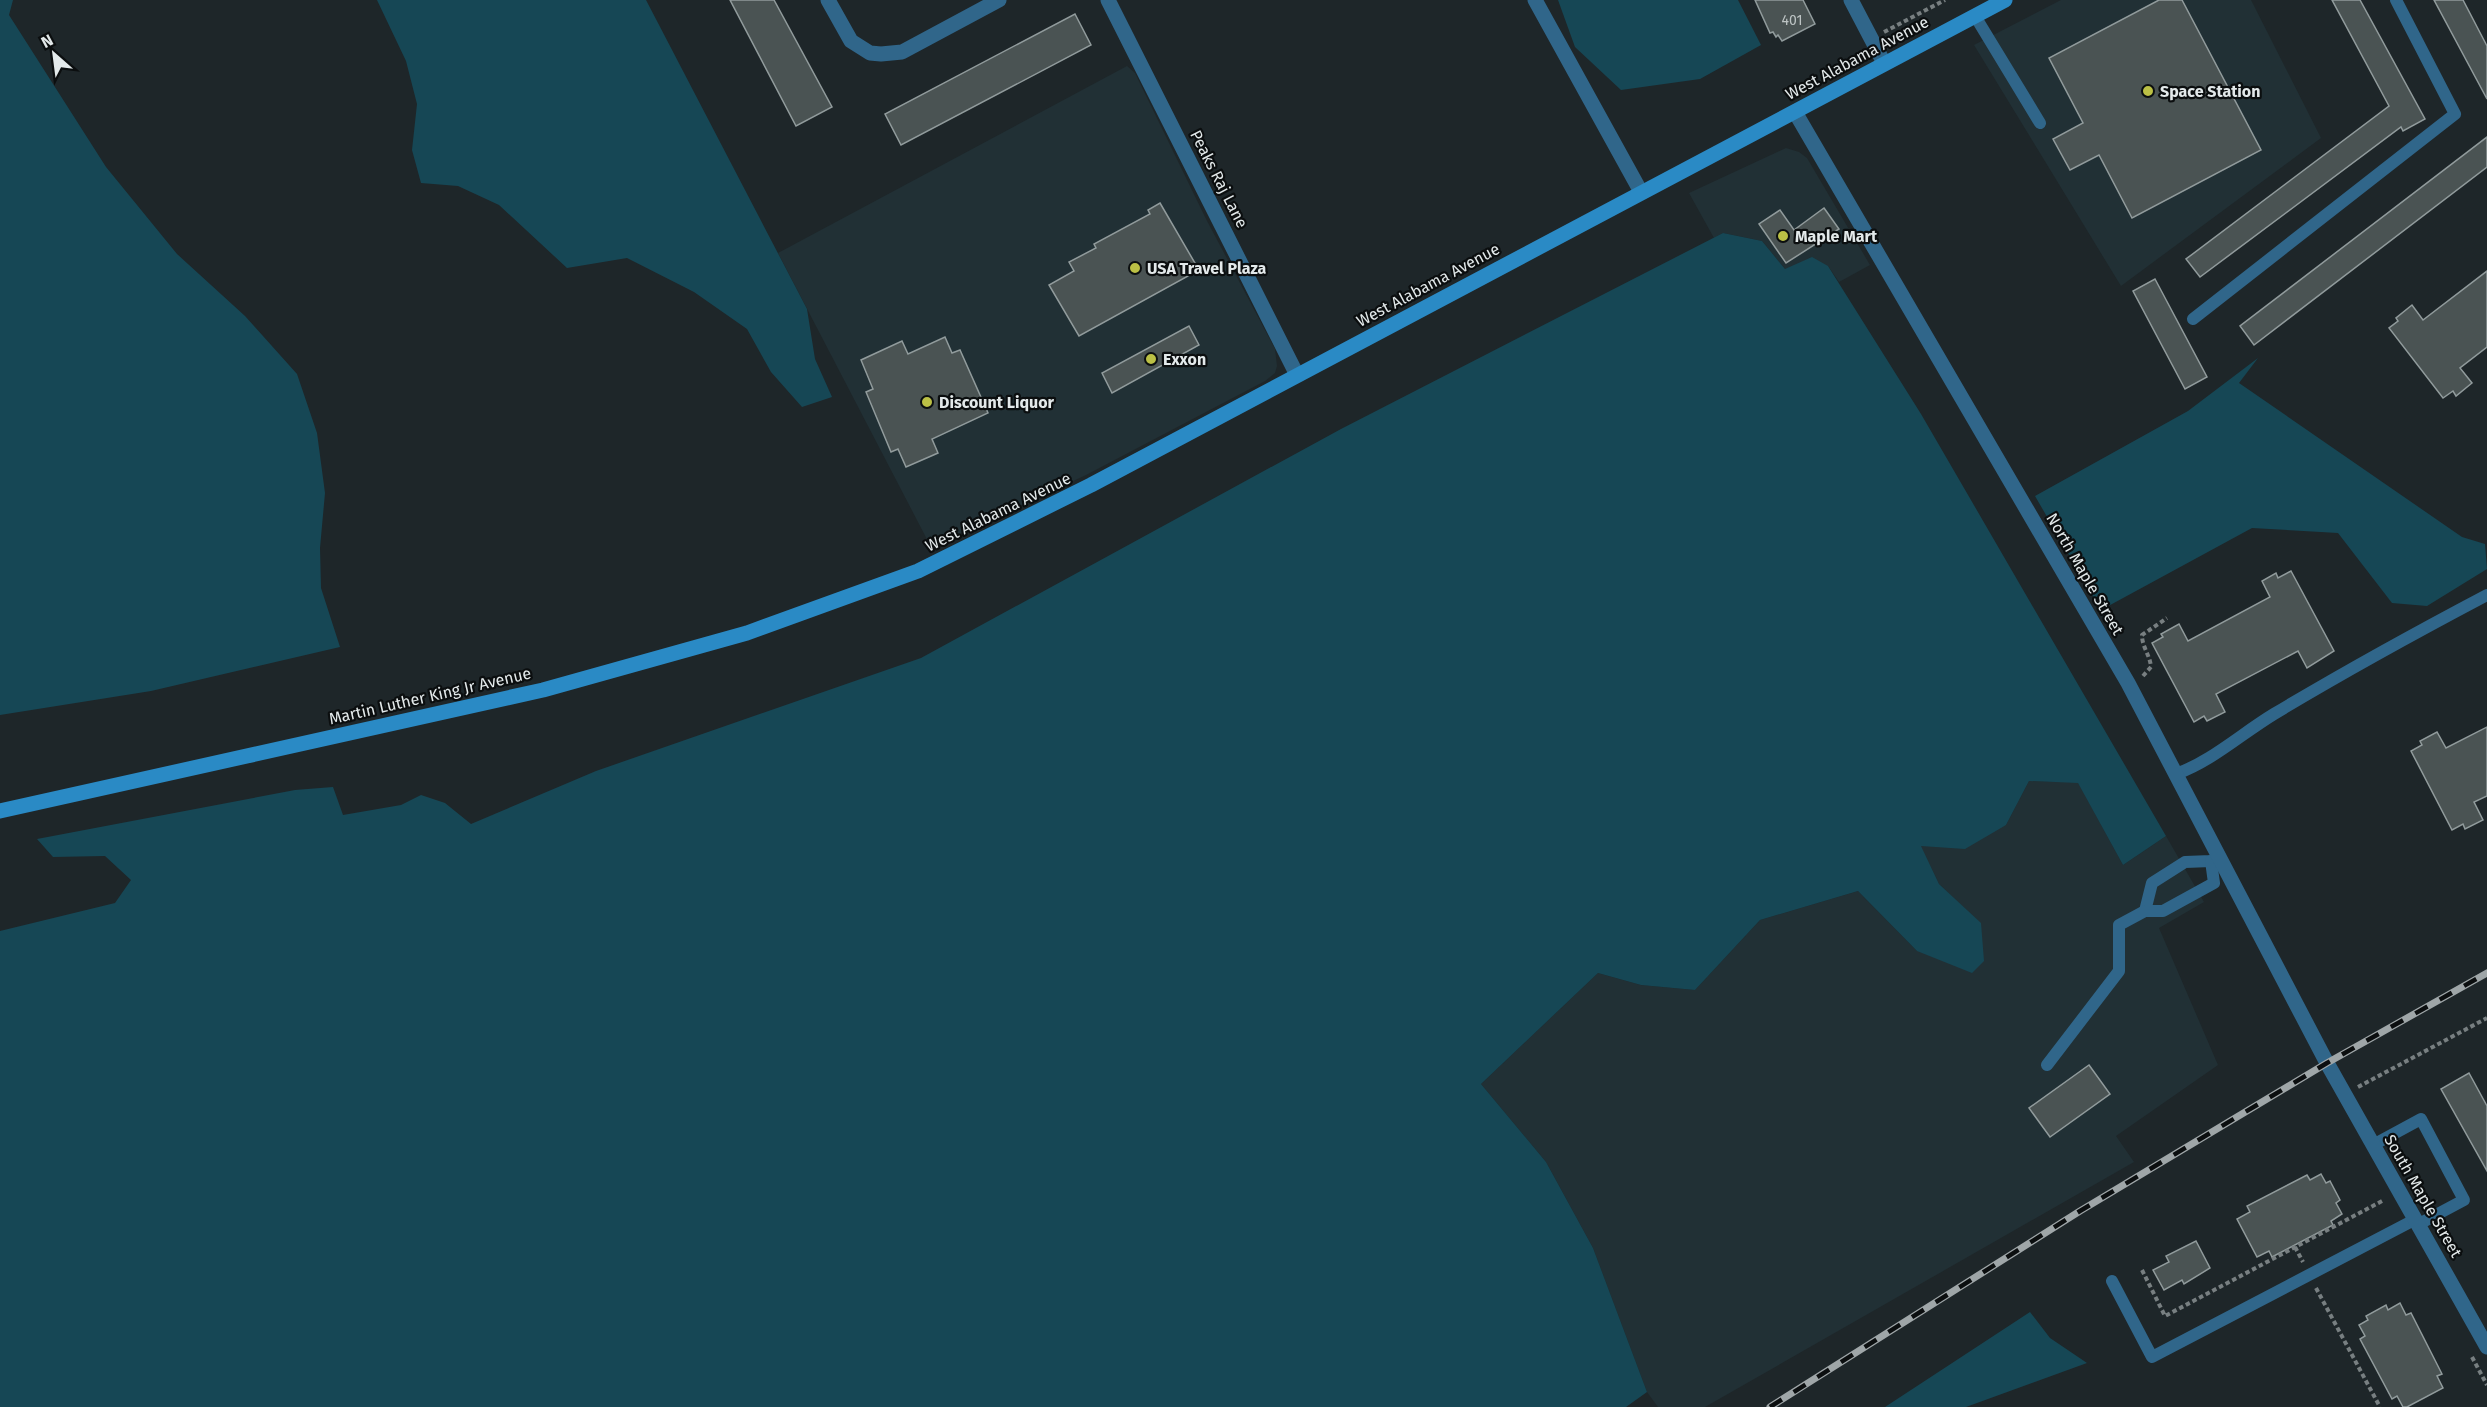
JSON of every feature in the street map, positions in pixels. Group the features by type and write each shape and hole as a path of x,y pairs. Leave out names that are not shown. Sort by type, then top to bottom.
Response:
{"main road":[{"name":"West Alabama Avenue","path":"862,592 918,572 1091,485 2005,0"},
{"name":"Martin Luther King Jr Avenue","path":"0,811 543,690 747,633 862,592"}],"street":[{"path":"828,0 851,41 870,53 881,54 902,52 999,0"},
{"name":"Peaks Raj Lane","path":"1108,0 1297,375"},
{"path":"1535,0 1641,192"},
{"path":"1851,0 1884,63"},
{"name":"North Maple Street","path":"1795,112 2128,682 2176,774 2215,859 2327,1064"},
{"name":"South Maple Street","path":"2327,1064 2487,1347"}],"lane":[{"path":"2193,319 2455,114 2396,0"},
{"path":"1975,16 2040,123"},
{"path":"2176,774 2205,761 2247,731 2368,658 2487,595"},
{"path":"2047,1065 2120,971 2119,926 2145,911 2163,911 2214,883 2215,859 2185,862 2152,883 2145,911"},
{"path":"2112,1281 2152,1357 2309,1274 2464,1200 2421,1119 2373,1145"}],"path":[{"path":"1871,39 1945,0"},
{"path":"2140,678 2151,667 2150,659 2142,645 2142,635 2168,618"},
{"path":"2344,1094 2487,1018"},
{"path":"2142,1270 2165,1316 2384,1200"},
{"path":"2295,1247 2380,1407"}],"shaded area":[{"path":"0,0 13,0 9,15 106,167 177,254 245,316 297,374 317,433 325,493 320,548 321,588 340,647 151,691 0,715"},
{"path":"377,0 646,0 807,309 815,359 832,397 802,407 771,372 747,329 694,292 627,258 567,268 499,205 458,186 421,183 412,150 417,104 406,61"},
{"path":"1558,0 1738,0 1761,45 1700,79 1621,90 1575,47"},
{"path":"2061,0 2251,0 2321,138 2121,286 1974,45"},
{"path":"1127,66 1135,73 1206,219 1275,349 1277,366 1275,373 1265,381 1086,475 931,547 778,253"},
{"path":"1786,148 1799,152 1807,158 1870,265 1839,282 1828,266 1785,269 1762,241 1723,233 1714,238 1689,193"},
{"path":"1723,233 1762,241 1785,269 1812,257 1828,266 1921,414 2166,836 2123,865 2078,783 2029,781 2006,825 1965,849 1921,846 1939,884 1981,923 1984,961 1972,973 1917,951 1858,891 1760,920 1695,990 1641,985 1598,973 1481,1084 1546,1162 1593,1248 1647,1392 1626,1407 0,1407 0,931 115,903 131,880 105,856 53,857 37,839 295,790 333,787 343,815 401,805 421,795 445,803 471,824 596,771 921,658 1341,429"},
{"path":"2258,358 2239,383 2462,537 2485,544 2487,569 2427,606 2392,603 2338,533 2252,528 2101,610 2035,496 2188,411"},
{"path":"2029,781 2078,782 2123,865 2166,836 2204,902 2159,928 2218,1065 2116,1136 2134,1162 1705,1407 1658,1407 1647,1392 1593,1248 1546,1162 1481,1084 1598,973 1641,985 1695,990 1760,920 1858,891 1917,951 1980,923 1939,884 1920,845 2006,825"},
{"path":"2030,1312 2050,1338 2087,1363 1966,1407 1885,1407"}],"building":[{"path":"730,0 774,0 832,107 796,126"},
{"path":"1755,0 1803,0 1815,24 1782,41 1778,35 1776,37 1773,32 1770,33"},
{"name":"Space Station","path":"2159,0 2182,0 2261,150 2132,218 2099,155 2070,170 2053,139 2083,123 2049,58"},
{"path":"2332,0 2360,0 2425,119 2403,131 2401,127 2200,277 2186,259 2389,106"},
{"path":"2434,0 2463,0 2487,46 2487,99"},
{"path":"1075,14 1091,45 901,145 885,114"},
{"path":"2487,137 2487,167 2254,345 2240,326"},
{"name":"USA Travel Plaza","path":"1160,203 1199,270 1079,336 1049,285 1074,271 1069,262 1096,248 1094,244 1150,214 1148,210"},
{"path":"1824,208 1839,229 1786,263 1759,224 1780,210 1794,230"},
{"path":"2487,271 2487,347 2460,368 2472,383 2456,396 2453,391 2443,398 2389,328 2398,321 2396,318 2412,305 2423,320"},
{"path":"2155,279 2207,377 2185,389 2133,291"},
{"path":"1189,326 1199,345 1112,393 1102,373"},
{"name":"Discount Liquor","path":"945,337 952,353 960,350 988,413 932,439 938,453 906,467 898,449 891,452 866,392 873,389 861,360 902,341 908,354"},
{"path":"2291,571 2334,651 2307,668 2298,651 2216,694 2225,712 2207,721 2204,716 2194,722 2152,643 2163,637 2161,634 2179,624 2188,641 2270,597 2262,581 2276,573 2278,578"},
{"path":"2487,727 2487,796 2474,802 2483,820 2465,829 2463,824 2452,830 2411,751 2422,745 2420,741 2437,732 2446,748"},
{"path":"2089,1065 2110,1094 2050,1137 2029,1108"},
{"path":"2469,1073 2487,1106 2487,1171 2441,1089"},
{"path":"2321,1174 2326,1183 2330,1181 2340,1200 2336,1203 2342,1214 2331,1221 2333,1225 2272,1257 2269,1251 2257,1257 2237,1219 2250,1212 2247,1206 2307,1175 2310,1180"},
{"path":"2196,1241 2210,1268 2184,1284 2182,1280 2164,1290 2153,1270 2169,1262 2166,1256"},
{"path":"2400,1303 2406,1315 2411,1313 2442,1374 2437,1376 2443,1388 2407,1407 2403,1407 2397,1396 2392,1399 2360,1339 2365,1336 2359,1325 2368,1320 2366,1316 2386,1305 2388,1310"}],"railway":[{"path":"1770,1407 2080,1211 2327,1063 2487,973"}],"place":[{"name":"Space Station","path":"2148,91"},
{"name":"Maple Mart","path":"1783,236"},
{"name":"USA Travel Plaza","path":"1135,268"},
{"name":"Exxon","path":"1151,359"},
{"name":"Discount Liquor","path":"927,402"}]}
